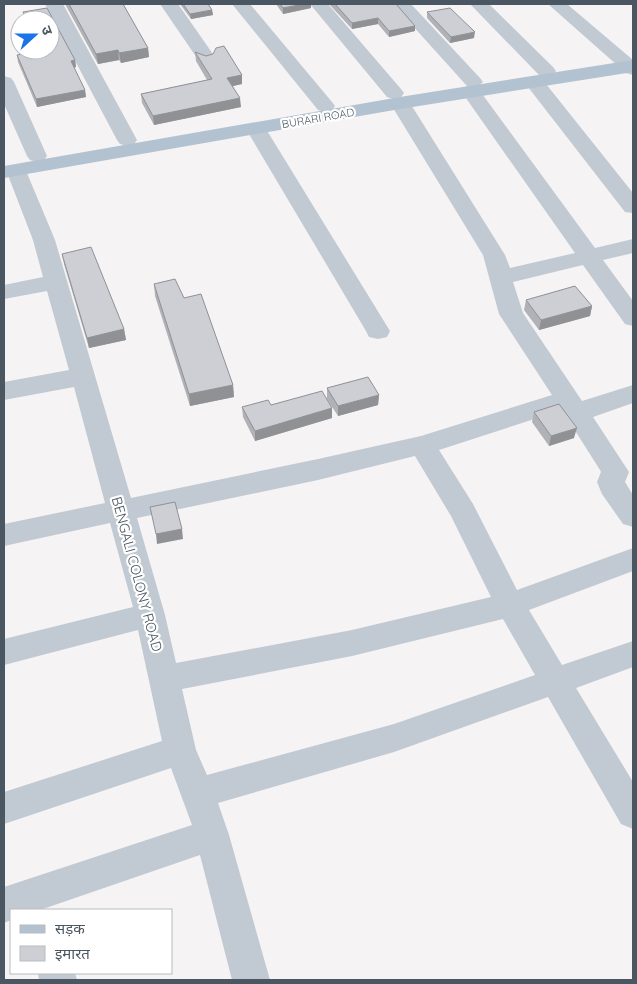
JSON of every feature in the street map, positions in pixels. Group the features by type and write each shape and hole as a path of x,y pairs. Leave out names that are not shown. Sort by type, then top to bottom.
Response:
{"main road":[{"name":"BURARI ROAD","path":"15,164 127,140 325,106 398,98 630,64"},
{"name":"BURARI ROAD","path":"15,164 256,129 398,98"}],"street":[{"path":"54,4 127,140"},
{"path":"169,4 206,57"},
{"path":"241,4 325,106"},
{"path":"319,4 398,98 494,255 502,278 510,314 573,406 615,472 611,482 612,487 633,516"},
{"path":"402,4 472,86 591,257 608,285 633,318"},
{"path":"479,4 540,77 633,207"},
{"path":"557,4 630,64"},
{"name":"BENGALI COLONY ROAD","path":"4,82 15,164 44,240 84,376 150,615 180,750 198,793 212,835 251,980"},
{"path":"256,129 378,331"},
{"path":"502,278 633,246"},
{"path":"4,292 56,282"},
{"path":"4,391 84,376"},
{"path":"4,535 120,509 269,481 422,445 573,406 633,394"},
{"path":"422,445 463,512 510,605 633,812"},
{"path":"164,680 352,643 510,605 633,559"},
{"path":"4,652 150,615"},
{"path":"198,793 394,738 633,654"},
{"path":"4,808 180,750"},
{"path":"4,905 46,901 212,835"}],"building":[{"path":"69,4 123,4 148,48 119,53 118,50 96,54"},
{"path":"183,4 208,4 212,10 190,14"},
{"path":"280,4 304,4 283,8"},
{"path":"335,4 396,4 415,26 389,31 378,18 352,23"},
{"path":"450,8 475,32 451,37 427,12"},
{"path":"60,32 75,60 71,61 85,90 36,99 19,60 60,60"},
{"path":"224,46 242,75 227,78 240,98 153,116 141,94 212,79 195,52 206,56 213,54 216,48"},
{"path":"91,247 124,329 87,338 62,254"},
{"path":"175,279 184,298 201,294 233,385 189,394 154,284"},
{"path":"575,286 592,306 541,320 526,300"},
{"path":"368,377 379,395 338,406 327,388"},
{"path":"322,391 332,408 255,431 242,407 268,400 271,405"},
{"path":"559,404 577,428 551,436 534,412"},
{"path":"175,502 182,529 156,534 150,507"}]}
